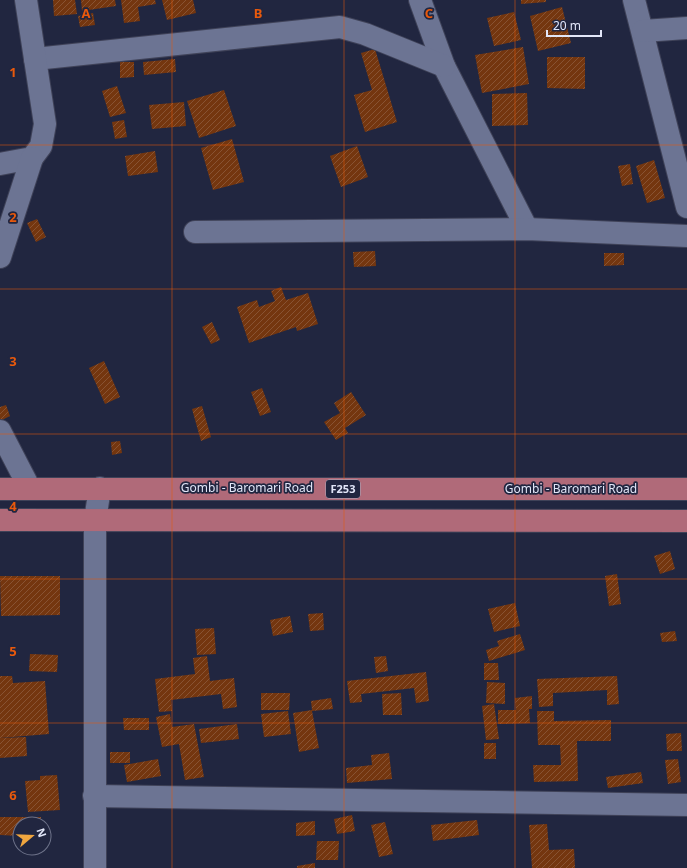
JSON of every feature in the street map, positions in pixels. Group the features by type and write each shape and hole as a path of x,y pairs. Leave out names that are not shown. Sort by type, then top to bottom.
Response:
{"main road":[{"name":"Gombi - Baromari Road","path":"0,489 687,489"},
{"path":"0,520 687,521"}],"street":[{"path":"0,257 32,158 41,146 45,124 26,0"},
{"path":"420,0 444,66 527,229"},
{"path":"634,0 687,208"},
{"path":"35,59 340,27 365,34 444,66"},
{"path":"643,31 687,28"},
{"path":"0,164 32,158"},
{"path":"195,232 527,229 687,236"},
{"path":"0,431 30,489"},
{"path":"95,868 94,796 96,520 100,488"},
{"path":"94,796 687,805"}],"building":[{"path":"53,0 75,0 77,14 54,16"},
{"path":"81,0 115,0 116,6 82,11"},
{"path":"121,0 155,0 156,4 138,7 140,21 124,23"},
{"path":"162,0 193,0 196,13 167,20"},
{"path":"521,0 546,0 546,2 521,4"},
{"path":"562,7 571,43 538,51 530,16"},
{"path":"514,12 521,40 494,46 487,18"},
{"path":"93,13 95,25 80,27 78,16"},
{"path":"523,47 529,84 482,93 475,55"},
{"path":"375,49 397,122 365,132 354,95 372,90 361,53"},
{"path":"547,57 585,57 585,89 547,88"},
{"path":"175,59 176,72 144,75 143,62"},
{"path":"120,62 134,62 134,77 120,78"},
{"path":"117,86 126,113 110,117 102,91"},
{"path":"224,90 236,126 199,138 187,101"},
{"path":"527,93 528,125 492,126 492,94"},
{"path":"184,102 186,126 152,129 149,105"},
{"path":"124,120 127,137 115,139 112,122"},
{"path":"232,139 244,182 213,190 201,148"},
{"path":"357,146 368,177 341,187 330,156"},
{"path":"155,151 158,172 128,176 125,156"},
{"path":"654,160 665,198 647,203 636,166"},
{"path":"630,164 633,184 622,186 618,166"},
{"path":"37,219 46,237 36,242 27,223"},
{"path":"375,251 376,266 354,267 353,252"},
{"path":"604,253 624,253 624,265 604,266"},
{"path":"281,287 286,300 308,293 318,324 297,331 296,327 249,343 237,307 257,300 259,307 275,301 271,291"},
{"path":"212,322 220,340 211,344 202,327"},
{"path":"104,361 120,397 105,404 89,368"},
{"path":"262,388 271,412 260,416 251,392"},
{"path":"351,392 366,415 345,428 348,433 336,440 324,422 340,413 334,403"},
{"path":"6,405 10,416 0,421 0,407"},
{"path":"202,406 211,437 201,441 192,409"},
{"path":"120,441 122,453 112,455 111,442"},
{"path":"670,551 675,569 660,574 654,556"},
{"path":"617,574 621,604 609,606 605,576"},
{"path":"0,576 60,576 60,615 1,616"},
{"path":"515,603 520,626 494,632 488,609"},
{"path":"323,613 324,630 310,631 308,614"},
{"path":"290,616 293,632 273,636 270,620"},
{"path":"214,628 216,654 197,655 195,629"},
{"path":"675,631 677,641 662,642 660,633"},
{"path":"520,634 525,650 489,661 486,650 499,646 497,641"},
{"path":"30,654 58,655 57,672 29,671"},
{"path":"207,656 210,681 234,678 237,707 223,709 221,694 171,700 172,711 159,712 155,679 195,674 193,658"},
{"path":"386,656 388,671 376,673 374,657"},
{"path":"484,663 498,663 499,680 484,680"},
{"path":"426,672 429,701 416,703 414,688 361,694 362,702 350,703 347,681"},
{"path":"0,676 12,676 13,683 45,681 49,734 0,738"},
{"path":"617,676 619,704 607,705 607,690 553,693 553,706 539,707 537,679"},
{"path":"487,682 505,683 505,704 486,703"},
{"path":"261,693 290,693 289,710 261,710"},
{"path":"401,693 402,715 383,715 382,694"},
{"path":"532,696 532,709 529,709 530,723 498,724 498,710 516,710 515,698"},
{"path":"331,698 333,709 312,711 319,748 299,752 293,713 312,710 311,701"},
{"path":"494,704 499,739 486,740 482,706"},
{"path":"288,711 291,734 264,737 261,714"},
{"path":"537,711 554,711 554,721 611,720 611,741 577,741 578,781 534,782 533,765 561,765 560,745 538,745"},
{"path":"170,714 172,727 194,724 204,777 185,780 179,744 162,747 156,717"},
{"path":"123,718 149,718 149,730 124,730"},
{"path":"237,724 239,739 201,743 199,729"},
{"path":"681,733 682,751 667,751 666,734"},
{"path":"26,737 27,756 0,758 0,738"},
{"path":"484,743 496,743 496,759 484,759"},
{"path":"110,752 130,752 130,763 110,763"},
{"path":"389,753 392,779 347,783 346,768 372,765 371,755"},
{"path":"158,759 161,776 127,782 124,765"},
{"path":"678,759 681,782 668,784 665,760"},
{"path":"641,772 643,783 608,788 606,777"},
{"path":"57,775 60,810 28,812 25,781 40,780 40,776"},
{"path":"352,815 355,831 337,834 334,819"},
{"path":"0,817 12,817 12,836 0,835"},
{"path":"477,820 479,835 433,841 431,825"},
{"path":"315,821 315,835 296,836 296,823"},
{"path":"385,822 393,854 379,857 371,825"},
{"path":"547,824 549,850 574,849 575,868 532,868 529,825"},
{"path":"317,841 339,841 338,860 316,860"},
{"path":"315,863 315,868 297,868 297,866"}]}
